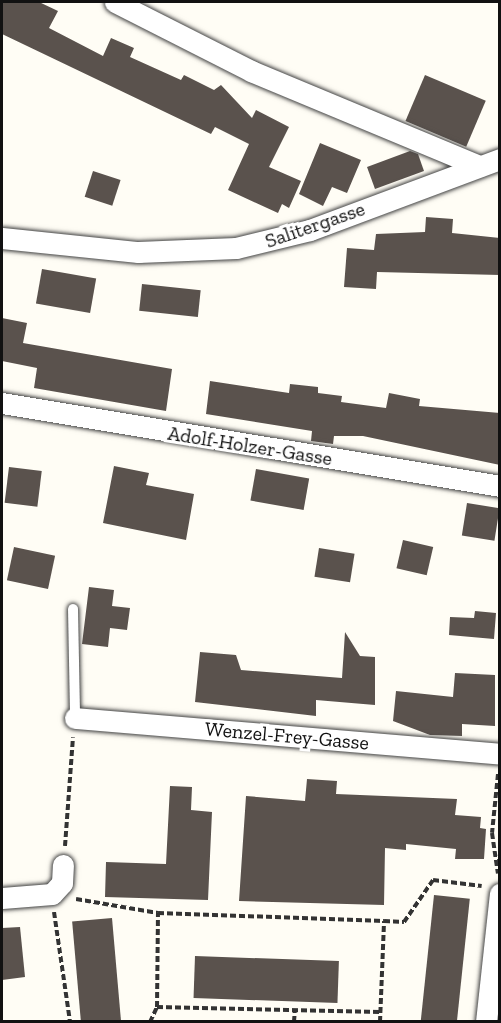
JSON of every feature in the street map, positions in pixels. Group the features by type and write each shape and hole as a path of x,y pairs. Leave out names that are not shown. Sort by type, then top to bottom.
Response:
{"street":[{"path":"115,2 251,71 479,166"},
{"name":"Salitergasse","path":"2,238 138,252 236,248 283,239 500,159"},
{"name":"Adolf-Holzer-Gasse","path":"2,403 500,486"},
{"name":"Wenzel-Frey-Gasse","path":"75,718 499,760"},
{"path":"2,898 52,894 62,883 63,865"},
{"path":"486,1022 494,891"}],"lane":[{"path":"73,609 75,718"}],"path":[{"path":"67,821 75,718"},
{"path":"499,760 492,833 500,884"},
{"path":"70,1022 52,894 158,913 404,922 433,880 494,891"},
{"path":"150,1022 157,1007 158,913"},
{"path":"380,1022 384,921"},
{"path":"157,1007 380,1012"},
{"path":"294,1022 295,1009"}],"building":[{"path":"2,2 39,2 58,11 49,28 103,56 111,38 134,48 130,57 181,80 184,75 214,90 221,85 252,118 256,110 289,127 269,167 301,181 289,208 282,204 278,213 228,190 249,144 215,127 211,134 2,34"},
{"path":"425,75 486,101 466,147 405,121"},
{"path":"320,143 361,160 347,193 332,187 323,206 299,194"},
{"path":"410,151 418,154 424,171 375,189 367,167"},
{"path":"93,171 121,180 112,206 85,197"},
{"path":"426,217 453,219 452,233 500,238 500,275 377,272 376,289 344,287 347,248 374,250 376,234 425,232"},
{"path":"42,269 96,279 90,313 36,303"},
{"path":"142,284 201,290 198,317 139,311"},
{"path":"2,318 27,323 23,343 172,369 166,411 34,388 37,368 2,361"},
{"path":"210,381 289,393 290,384 318,387 318,393 342,396 341,402 386,408 389,393 420,399 419,406 500,413 500,465 363,436 334,436 333,444 311,441 312,431 206,414"},
{"path":"114,466 149,473 146,485 194,494 186,540 103,523"},
{"path":"9,467 42,471 37,507 5,503"},
{"path":"256,469 309,478 304,510 250,501"},
{"path":"467,503 500,508 494,541 462,536"},
{"path":"403,540 433,547 427,575 396,568"},
{"path":"14,547 55,556 48,589 7,580"},
{"path":"319,548 355,554 350,582 314,577"},
{"path":"89,587 114,590 112,606 130,608 127,630 110,628 108,647 82,644"},
{"path":"475,611 496,613 494,639 449,635 450,617 474,618"},
{"path":"345,632 360,656 375,657 375,705 316,700 316,716 195,702 200,652 236,655 241,670 342,678"},
{"path":"455,673 495,675 495,726 462,724 462,736 430,735 393,721 396,691 453,697"},
{"path":"307,779 337,781 336,794 457,799 455,815 481,817 480,828 486,829 484,859 455,859 456,849 406,844 406,850 385,848 384,905 239,901 246,796 305,801"},
{"path":"170,786 192,787 191,810 212,812 208,900 105,897 106,862 166,864"},
{"path":"434,895 470,899 457,1022 421,1022"},
{"path":"112,918 121,1022 81,1022 72,921"},
{"path":"20,927 25,977 2,980 2,928"},
{"path":"195,956 339,961 337,1003 194,998"}]}
